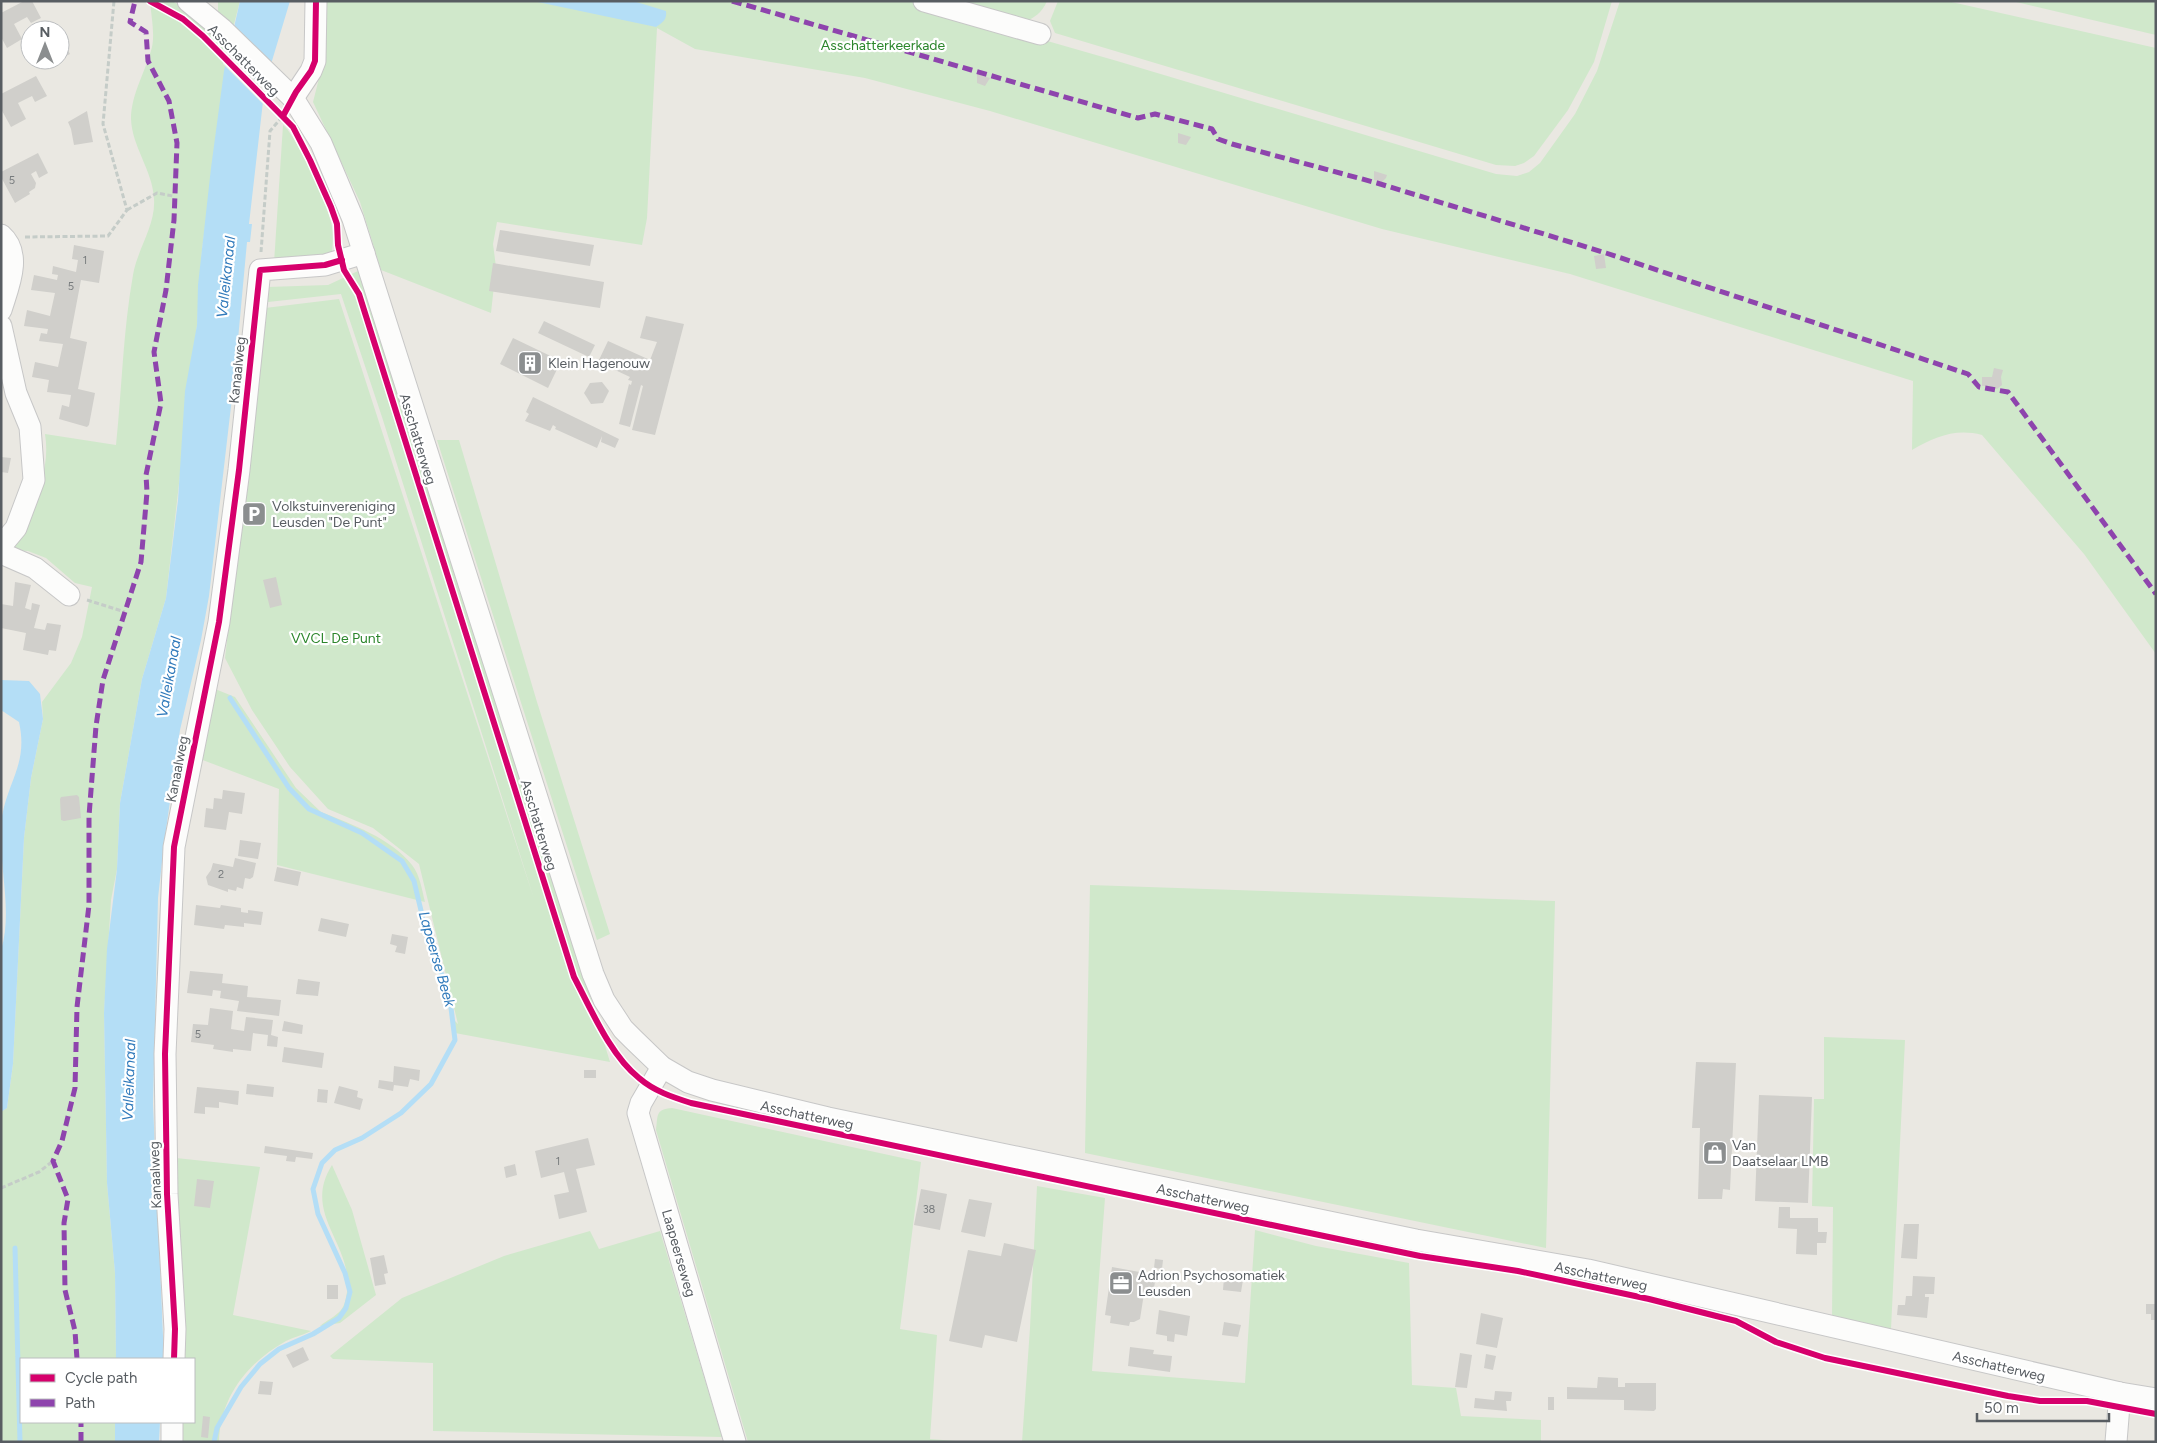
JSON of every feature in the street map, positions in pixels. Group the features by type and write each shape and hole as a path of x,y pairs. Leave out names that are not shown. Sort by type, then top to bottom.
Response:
{"street":[{"path":"284,108 311,72 315,61 316,1"},
{"path":"924,1 1040,34"},
{"name":"Asschatterweg","path":"193,3 275,81 284,108 321,143 353,219 593,974 604,1000 623,1029 662,1068 688,1082 712,1090 828,1118 1416,1240 1588,1270 2120,1393 2156,1398"},
{"path":"1,310 11,274 13,254 3,236"},
{"path":"260,270 325,265 364,253"},
{"name":"Kanaalweg","path":"174,1358 175,1329 167,1194 165,1054 174,847 219,622 239,470 260,270"},
{"path":"1,326 16,393 30,427 34,480 16,528 1,546"},
{"path":"1,553 35,568 69,594"},
{"name":"Laapeerseweg","path":"662,1068 641,1102 638,1112 735,1442"},
{"path":"2116,1442 2120,1393"},
{"path":"172,1423 172,1442"}],"path":[{"path":"114,1 103,124 127,210"},
{"path":"260,270 270,131 284,108"},
{"path":"3,236 108,236 127,210 157,194 173,196"},
{"path":"69,594 125,612"},
{"path":"1,1188 39,1172 53,1161"}],"green space":[{"path":"150,1 172,1 190,11 228,48 202,250 197,325 166,598 142,679 120,803 117,869 111,900 104,1013 107,1183 115,1273 116,1358 20,1358 20,1423 115,1423 115,1442 1,1442 1,1112 7,1108 13,1064 24,838 31,778 43,719 42,702 71,663 82,637 92,587 75,583 46,558 28,551 10,550 31,508 42,480 46,450 45,434 116,445 125,338 133,275 154,209 153,189 135,139 131,119 133,101 152,47 153,30"},
{"path":"218,1 240,1 233,28 218,12"},
{"name":"Asschatterkeerkade","path":"326,1 908,1 1496,174 1517,176 1529,172 1540,163 1575,114 1597,71 1620,1 1947,1 2156,48 2156,654 2084,554 1982,435 1954,433 1929,441 1912,450 1913,381 1570,274 1382,229 990,111 865,78 695,49 657,28 647,218 642,245 497,222 493,244 496,267 491,313 381,270 360,202 313,102 326,51"},
{"path":"944,1 1047,1 1037,15 1022,23"},
{"path":"1058,1 1612,1 1594,62 1568,110 1534,156 1524,163 1515,166 1496,165 1055,33 1050,21"},
{"path":"2012,1 2156,1 2156,35"},
{"path":"283,125 304,157 330,218 333,242 332,251 328,257 274,263"},
{"name":"VVCL De Punt","path":"358,271 610,1062 455,1033 453,1019 458,1024 419,864 373,828 328,809 290,767 252,710 225,658 265,308 339,299 534,899 382,417 341,294 268,302 267,287 328,285"},
{"path":"437,440 459,440 537,702 610,934 597,940"},
{"path":"215,689 235,697 296,788 321,812 370,833 403,855 417,873 425,902 277,865 279,789 200,759"},
{"path":"1090,885 1555,901 1546,1248 1085,1153"},
{"path":"1824,1037 1905,1040 1891,1329 1832,1319 1833,1207 1812,1206 1814,1099 1824,1099"},
{"path":"672,1108 921,1162 900,1329 937,1335 930,1439 969,1442 748,1442 656,1130 658,1114 663,1110"},
{"path":"176,1158 260,1167 233,1315 311,1331 286,1341 248,1370 239,1382 225,1410 219,1442 182,1442 183,1423 195,1423 195,1358 183,1358 182,1269"},
{"path":"332,1165 352,1210 376,1295 340,1323 320,1326 341,1310 347,1292 347,1275 343,1259 330,1229 322,1199 324,1183"},
{"path":"1037,1186 1105,1198 1092,1371 1245,1383 1255,1230 1316,1246 1409,1263 1412,1385 1456,1388 1461,1416 1541,1420 1541,1442 1022,1442"},
{"path":"590,1231 599,1249 660,1231 722,1437 433,1431 433,1363 333,1359 330,1356 402,1298 504,1256"}],"water":[{"name":"Valleikanaal","path":"240,1 290,1 265,84 249,224 252,224 250,242 247,242 235,372 209,596 180,730 158,898 153,1104 164,1358 116,1358 115,1273 107,1183 104,1013 107,949 117,869 120,803 142,679 166,598 178,500 185,391 197,325 198,285 224,71"},
{"path":"533,1 633,1 666,11 666,17 656,27"},
{"path":"1,680 29,681 40,694 43,719 31,778 24,838 13,1064 7,1108 1,1112 1,950 6,923 6,909 1,853 1,819 19,760 21,736 19,722 1,710"},
{"path":"115,1423 160,1423 159,1442 115,1442"}],"pier":[{"path":"226,50 267,91 265,106 223,64"}],"building":[{"path":"24,1 32,1 41,18 29,20 27,17 14,24 20,35 20,40 7,48 1,37 1,13"},
{"path":"977,74 990,78 985,86 977,83"},
{"path":"36,76 47,96 35,102 32,96 18,103 26,119 11,127 1,109 1,94"},
{"path":"87,111 93,142 74,145 68,122"},
{"path":"1178,133 1191,137 1186,145 1178,143"},
{"path":"38,153 48,173 39,178 36,171 31,174 36,183 35,188 29,192 30,194 15,203 1,177 1,172"},
{"path":"1374,171 1387,175 1386,178 1382,182 1374,180"},
{"path":"500,230 594,245 590,266 496,251"},
{"path":"74,245 104,251 99,283 81,280 70,338 87,342 78,389 95,393 87,427 59,419 62,405 69,407 71,395 47,392 49,380 32,377 35,362 58,367 63,344 39,341 41,333 47,334 48,329 24,326 27,310 50,316 55,293 31,290 34,275 57,280 58,275 52,274 53,266 76,272 78,260 72,259"},
{"path":"1604,254 1606,268 1596,269 1594,256"},
{"path":"493,263 604,282 600,308 489,291"},
{"path":"646,316 684,324 655,435 632,430 643,386 641,385 630,427 619,424 629,384 631,385 632,381 628,380 630,377 598,362 608,341 650,360 657,342 640,338"},
{"path":"544,321 595,345 589,357 538,333"},
{"name":"Klein Hagenouw","path":"513,338 561,361 548,388 500,364"},
{"path":"1994,368 2003,370 2001,377 2002,385 1997,389 1990,386 1982,386 1982,377 1992,377"},
{"path":"602,382 609,391 603,403 591,404 584,393 590,383"},
{"path":"533,397 619,439 615,448 601,442 602,436 597,448 555,429 556,427 553,425 550,431 525,421 529,414 526,412"},
{"path":"1,457 11,458 8,473 1,472"},
{"path":"276,577 282,605 270,608 263,580"},
{"path":"15,582 31,585 25,608 31,610 32,603 40,605 34,628 45,630 47,623 61,625 56,651 49,650 48,655 23,650 26,633 1,628 1,604 13,606"},
{"path":"223,790 245,793 242,814 229,812 226,830 204,827 206,808 213,809 214,798 222,799"},
{"path":"77,795 79,797 81,818 61,820 61,797"},
{"path":"240,840 261,843 258,859 238,856"},
{"path":"235,858 256,863 253,877 250,879 245,878 243,889 237,887 236,891 228,889 228,892 208,885 206,877 213,863 233,867"},
{"path":"277,867 301,872 298,886 274,881"},
{"path":"196,905 220,908 221,905 241,908 241,912 248,913 248,910 263,912 261,925 244,923 244,927 225,925 224,929 194,925"},
{"path":"321,918 349,924 346,937 318,931"},
{"path":"392,934 408,937 405,954 395,952 397,946 390,944"},
{"path":"190,971 223,974 222,983 248,986 247,997 281,1000 279,1016 237,1011 239,1001 220,998 221,991 213,990 212,996 187,993"},
{"path":"298,979 320,982 318,996 296,994"},
{"path":"210,1008 233,1011 231,1029 244,1031 246,1017 273,1020 271,1035 278,1037 277,1047 267,1046 268,1035 253,1033 251,1051 233,1049 233,1052 213,1049 214,1045 191,1042 193,1024 208,1025"},
{"path":"284,1021 303,1025 302,1034 282,1031"},
{"path":"284,1047 324,1053 322,1068 282,1062"},
{"path":"1696,1062 1736,1063 1730,1190 1723,1189 1722,1199 1698,1199 1700,1128 1692,1128"},
{"path":"394,1066 420,1070 419,1081 410,1079 408,1087 394,1085 393,1091 378,1088 379,1080 393,1082"},
{"path":"584,1070 596,1070 596,1078 584,1078"},
{"path":"247,1084 274,1087 273,1097 246,1094"},
{"path":"339,1086 358,1091 357,1097 363,1099 360,1110 334,1103"},
{"path":"197,1087 239,1091 238,1105 219,1102 219,1108 205,1107 205,1114 194,1113"},
{"path":"318,1089 328,1090 327,1103 317,1102"},
{"path":"1759,1095 1812,1097 1808,1203 1755,1201"},
{"path":"588,1138 595,1165 576,1169 587,1212 559,1219 554,1195 569,1192 564,1172 541,1178 535,1151"},
{"path":"265,1146 313,1153 312,1159 296,1157 295,1162 286,1161 287,1156 264,1153"},
{"path":"515,1164 517,1175 506,1178 504,1167"},
{"path":"197,1179 214,1181 210,1208 194,1206"},
{"path":"921,1189 947,1194 940,1230 914,1225"},
{"path":"969,1199 992,1203 985,1237 961,1232"},
{"path":"1779,1207 1790,1207 1790,1218 1818,1218 1818,1232 1827,1232 1826,1243 1817,1243 1817,1255 1796,1254 1797,1229 1778,1228"},
{"path":"1904,1224 1919,1224 1917,1259 1901,1258"},
{"path":"1004,1243 1036,1250 1017,1342 985,1335 982,1348 949,1341 968,1250 1001,1256"},
{"path":"384,1255 388,1273 384,1274 386,1284 375,1286 370,1258"},
{"path":"1155,1259 1163,1260 1162,1269 1154,1268"},
{"path":"1112,1267 1156,1275 1154,1288 1145,1287 1140,1319 1130,1322 1129,1326 1110,1323 1111,1316 1105,1315"},
{"path":"1913,1276 1935,1277 1934,1294 1925,1294 1925,1297 1929,1297 1927,1318 1897,1315 1898,1305 1905,1305 1906,1296 1912,1296"},
{"path":"1224,1277 1243,1280 1241,1292 1223,1290"},
{"path":"327,1285 338,1285 338,1299 327,1299"},
{"path":"2146,1304 2156,1304 2156,1320 2151,1320 2151,1314 2146,1314"},
{"path":"1159,1310 1190,1316 1187,1336 1175,1334 1174,1342 1167,1341 1167,1336 1156,1334"},
{"path":"1481,1313 1503,1318 1497,1348 1476,1344"},
{"path":"1224,1322 1241,1325 1238,1337 1222,1335"},
{"path":"303,1347 309,1360 293,1368 286,1355"},
{"path":"1130,1347 1154,1350 1153,1354 1172,1356 1170,1372 1128,1366"},
{"path":"1460,1353 1472,1355 1467,1388 1455,1387"},
{"path":"1486,1354 1496,1356 1493,1370 1484,1368"},
{"path":"1598,1377 1618,1378 1618,1387 1625,1387 1625,1383 1656,1383 1656,1409 1654,1411 1624,1410 1624,1400 1567,1399 1567,1387 1597,1388"},
{"path":"260,1381 273,1382 271,1395 258,1394"},
{"path":"1495,1391 1512,1392 1511,1401 1506,1401 1507,1411 1474,1408 1475,1398 1494,1400"},
{"path":"1548,1397 1554,1397 1554,1410 1548,1410"},
{"path":"203,1416 210,1417 208,1438 201,1437"}],"waterway":[{"name":"Lapeerse Beek","path":"214,1442 217,1428 241,1387 260,1364 279,1349 313,1334 339,1318 346,1308 350,1292 345,1273 318,1214 313,1189 322,1163 335,1150 362,1138 401,1113 431,1084 455,1040 450,1000 423,919 414,881 402,861 362,833 309,809 289,788 230,698"},
{"path":"15,1248 20,1442"}],"marked path":[{"path":"77,1358 75,1331 65,1290 64,1223 68,1199 53,1161 62,1141 75,1088 77,1007 89,905 89,816 96,726 103,680 141,562 147,492 146,475 161,403 154,352 166,290 174,220 177,143 169,101 148,61 146,32 130,22 135,1"},
{"path":"732,1 1138,118 1155,114 1212,129 1218,139 1232,144 1377,183 1606,253 1968,374 1979,387 2008,392 2156,594"},
{"path":"81,1423 81,1442"}],"cycle path":[{"path":"150,1 183,19 203,36 293,127 310,160 337,224 338,245 344,270 359,294 574,977 610,1044 619,1057 645,1083 664,1093 691,1103 1420,1256 1518,1271 1649,1299 1736,1321 1776,1342 1825,1358 2008,1396 2040,1401 2087,1401 2156,1414"},
{"path":"283,116 296,92 311,71 315,61 316,1"},
{"path":"174,1358 175,1329 167,1194 165,1054 174,847 219,622 239,470 260,270 325,265 342,260"}],"place":[{"name":"Klein Hagenouw","path":"530,363"},
{"name":"Volkstuinvereniging Leusden \"De Punt\"","path":"254,514"},
{"name":"Van Daatselaar LMB","path":"1715,1153"},
{"name":"Adrion Psychosomatiek Leusden","path":"1121,1283"}]}
